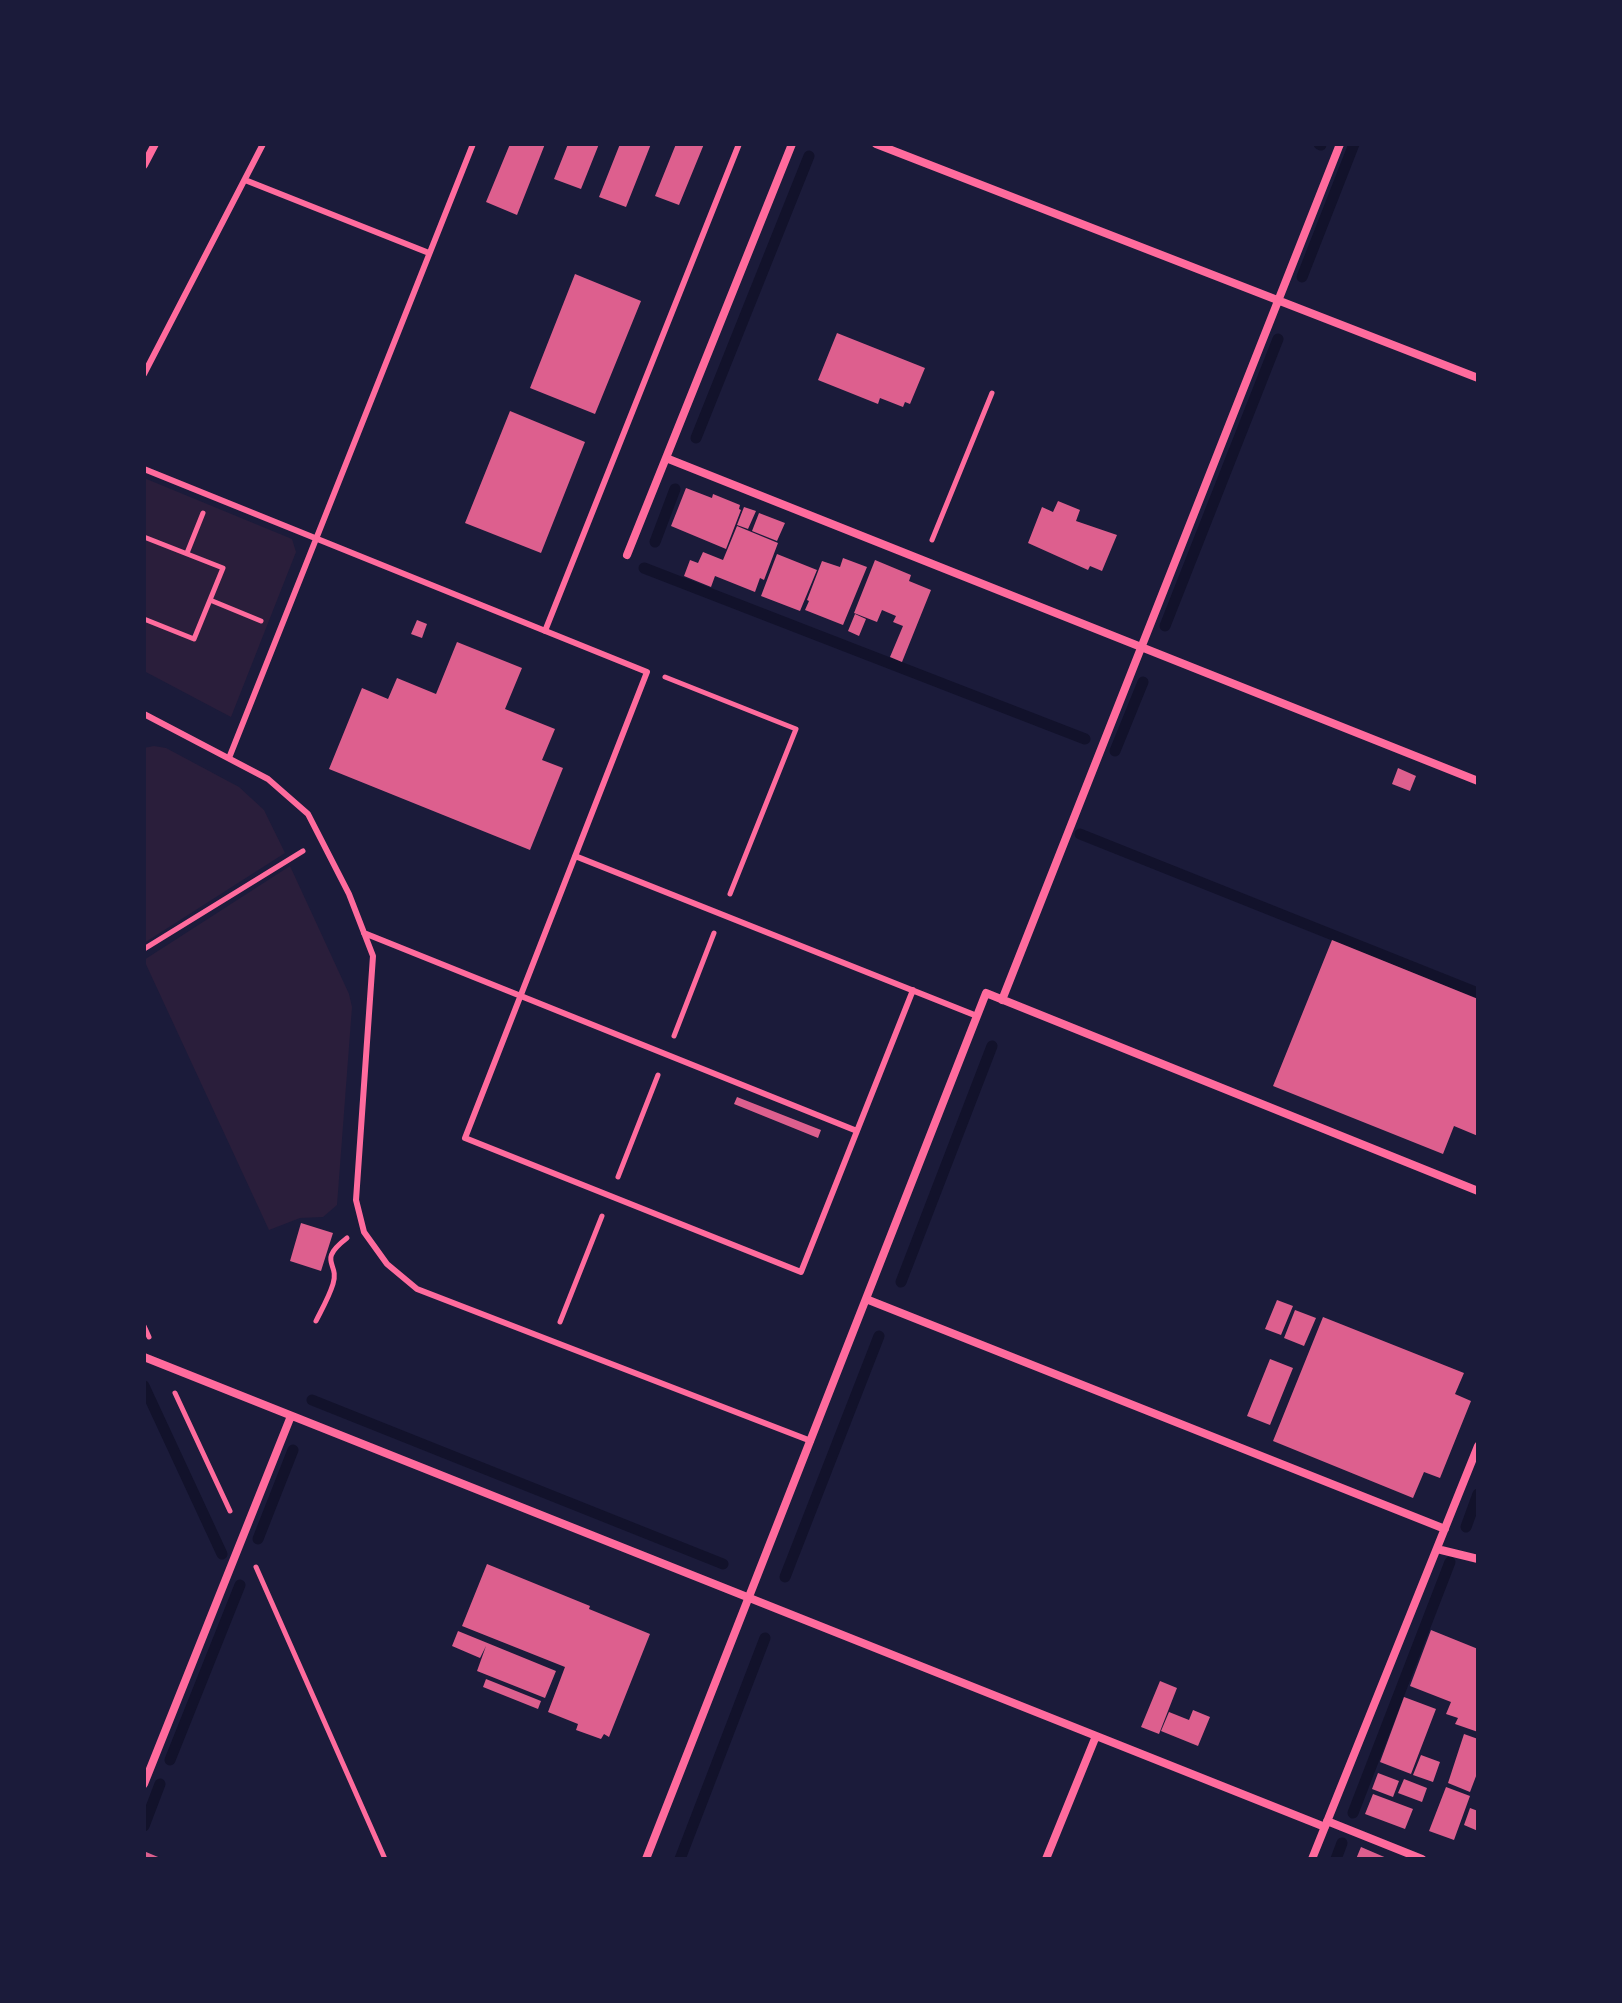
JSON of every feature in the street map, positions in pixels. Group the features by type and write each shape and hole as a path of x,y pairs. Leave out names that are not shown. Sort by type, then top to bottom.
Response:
{"street":[{"path":"144,165 155,144"},
{"path":"627,555 792,144"},
{"path":"876,144 1478,378"},
{"path":"1002,1000 1340,144"},
{"path":"666,458 1478,781"},
{"path":"646,1859 986,993 1478,1191"},
{"path":"866,1299 1445,1529"},
{"path":"144,1357 1096,1736 1422,1859"},
{"path":"144,1784 291,1416"},
{"path":"1312,1859 1478,1446"},
{"path":"1437,1549 1478,1559"},
{"path":"1046,1859 1096,1736"}],"lane":[{"path":"144,374 263,144"},
{"path":"229,758 473,144"},
{"path":"545,631 739,144"},
{"path":"245,180 429,253"},
{"path":"144,469 647,672 465,1138 801,1272 913,990"},
{"path":"144,714 268,779 308,814 349,894 373,956 356,1200 364,1232 387,1264 417,1289 811,1441"},
{"path":"575,856 977,1016"},
{"path":"364,933 857,1131"}],"path":[{"path":"924,560 992,393"},
{"path":"187,553 211,496"},
{"path":"144,537 223,568 194,639 144,619"},
{"path":"210,600 280,629"},
{"path":"552,1341 796,729 647,672"},
{"path":"144,949 321,840"},
{"path":"316,1321 334,1280 329,1259 335,1247 362,1226"},
{"path":"144,1326 385,1859"}],"shaded area":[{"path":"144,478 292,539 296,552 231,717 144,671"},
{"path":"144,748 166,748 239,787 264,810 285,853 144,943"},
{"path":"290,866 349,994 352,1007 337,1205 323,1217 300,1218 269,1230 144,960"}],"building":[{"path":"510,144 545,144 517,215 486,202"},
{"path":"568,144 599,144 581,189 554,179"},
{"path":"620,144 651,144 626,207 599,197"},
{"path":"676,144 704,144 679,205 655,196"},
{"path":"575,274 641,301 595,414 530,388"},
{"path":"837,333 925,368 910,404 905,402 903,407 880,398 878,404 818,380"},
{"path":"510,411 585,442 541,553 465,523"},
{"path":"686,488 740,505 741,510 726,549 671,526"},
{"path":"1058,501 1080,510 1076,521 1117,535 1102,571 1090,566 1088,570 1028,543 1042,507 1053,512"},
{"path":"744,507 756,511 748,529 737,525"},
{"path":"759,513 785,523 777,541 752,531"},
{"path":"737,526 778,543 764,580 760,578 755,592 715,576 711,587 684,576 690,560 698,563 703,552 723,560"},
{"path":"777,554 817,570 800,611 761,596"},
{"path":"843,558 867,567 843,625 805,610 822,561 840,567"},
{"path":"875,560 911,575 909,581 931,590 902,662 890,657 903,626 893,622 896,616 882,610 877,622 854,613"},
{"path":"855,614 866,619 859,636 848,631"},
{"path":"417,620 427,624 422,638 411,634"},
{"path":"457,642 522,668 505,709 555,729 542,760 563,768 530,850 329,769 362,688 388,699 397,678 436,694"},
{"path":"1398,768 1416,776 1410,791 1392,784"},
{"path":"1332,940 1478,999 1478,1136 1454,1126 1443,1154 1273,1086"},
{"path":"737,1097 821,1130 818,1138 734,1104"},
{"path":"301,1223 333,1233 321,1271 290,1261"},
{"path":"1277,1300 1293,1306 1281,1335 1265,1329"},
{"path":"1295,1310 1316,1318 1304,1346 1284,1338"},
{"path":"1323,1317 1464,1373 1455,1394 1471,1401 1440,1478 1424,1472 1413,1498 1273,1441"},
{"path":"1270,1359 1293,1368 1270,1425 1247,1416"},
{"path":"487,1564 650,1634 609,1737 604,1734 601,1739 576,1730 578,1724 548,1712 565,1667 462,1626"},
{"path":"1431,1630 1478,1649 1478,1732 1455,1724 1458,1718 1446,1714 1451,1702 1410,1686"},
{"path":"458,1631 556,1671 545,1698 477,1671 486,1646 480,1658 452,1646"},
{"path":"486,1679 541,1701 538,1709 483,1687"},
{"path":"1160,1681 1177,1688 1159,1734 1141,1727"},
{"path":"1404,1697 1436,1709 1411,1774 1380,1762"},
{"path":"1193,1710 1210,1717 1198,1746 1161,1731 1169,1712 1189,1720"},
{"path":"1464,1734 1478,1739 1478,1771 1470,1792 1448,1783"},
{"path":"1421,1755 1440,1762 1433,1782 1413,1775"},
{"path":"1378,1773 1399,1781 1393,1797 1372,1789"},
{"path":"1404,1779 1427,1788 1422,1802 1398,1793"},
{"path":"1446,1787 1470,1796 1454,1840 1429,1831"},
{"path":"1373,1794 1413,1809 1405,1829 1365,1814"},
{"path":"1470,1808 1478,1811 1478,1831 1464,1825"},
{"path":"1361,1847 1389,1859 1356,1859"},
{"path":"146,1852 163,1859 144,1859"}],"waterway":[{"path":"1302,277 1354,144"},
{"path":"696,438 809,156"},
{"path":"1165,626 1278,339"},
{"path":"655,542 675,489"},
{"path":"644,568 1085,739"},
{"path":"1115,751 1143,682"},
{"path":"1080,834 1478,993"},
{"path":"901,1282 992,1046"},
{"path":"785,1577 879,1336"},
{"path":"144,1386 222,1554"},
{"path":"312,1400 723,1564"},
{"path":"258,1539 293,1450"},
{"path":"1466,1527 1478,1494"},
{"path":"1353,1813 1450,1562"},
{"path":"170,1760 240,1585"},
{"path":"680,1859 765,1638"},
{"path":"144,1826 160,1784"},
{"path":"1336,1859 1342,1843"}]}
